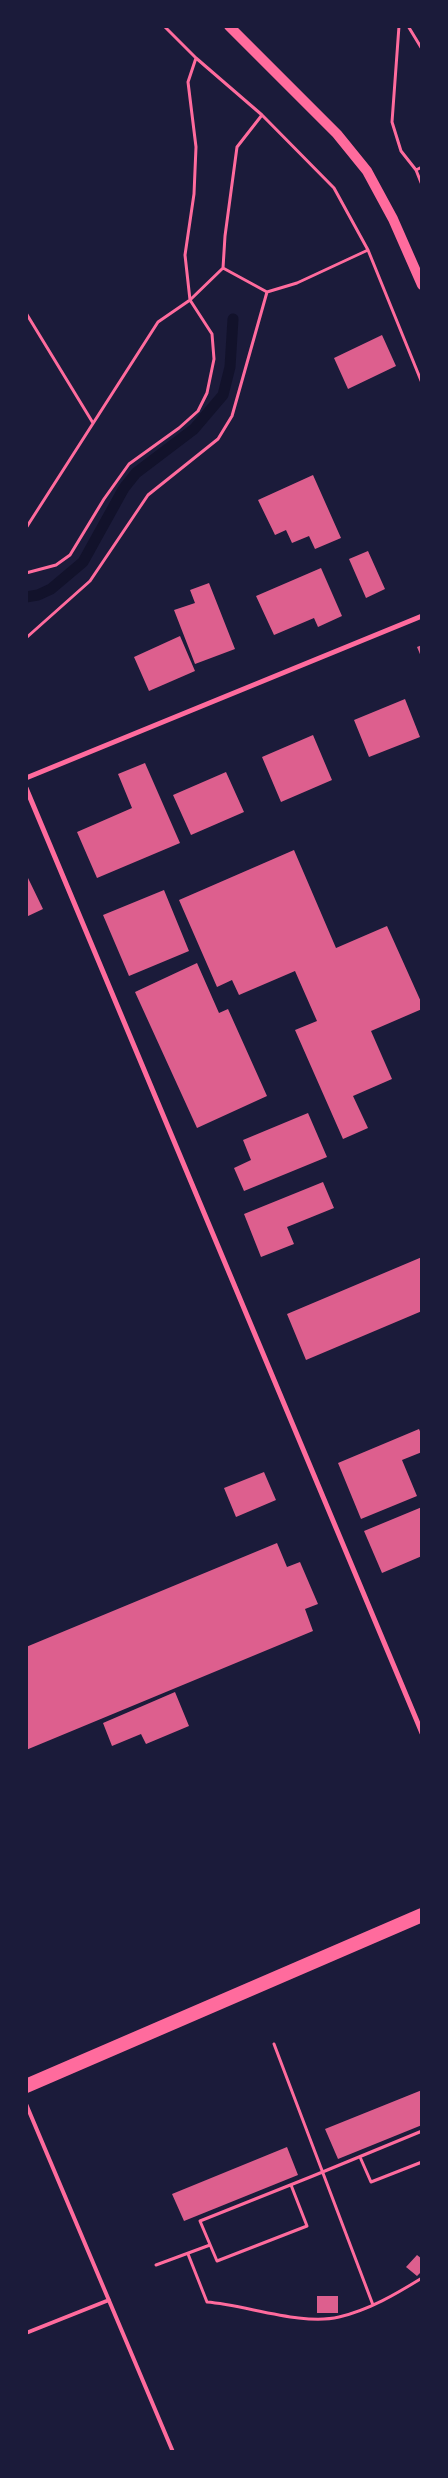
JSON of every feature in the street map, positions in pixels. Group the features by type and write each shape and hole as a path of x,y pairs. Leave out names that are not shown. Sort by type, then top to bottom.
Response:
{"highway":[{"path":"26,2086 422,1915"}],"main road":[{"path":"229,26 337,134 367,171 393,219 422,285"}],"street":[{"path":"26,778 422,616"},
{"path":"26,788 422,1733"}],"lane":[{"path":"26,2104 173,2452"},
{"path":"26,2333 109,2300"}],"path":[{"path":"164,26 196,58 262,115 334,188 368,250 422,383"},
{"path":"399,26 392,122 401,151 416,170 422,185"},
{"path":"408,26 422,49"},
{"path":"26,573 56,566 70,555 104,498 129,464 198,411 207,393 214,359 212,334 190,300 185,255 194,194 196,148 188,82 196,58"},
{"path":"26,528 158,322 190,300 223,268 225,236 237,146 262,115"},
{"path":"416,170 422,167"},
{"path":"223,268 267,292 298,283 368,250"},
{"path":"26,638 90,581 148,495 218,439 232,416 267,292"},
{"path":"26,313 94,423"},
{"path":"274,2044 373,2305"},
{"path":"291,2185 307,2226 217,2261 200,2220 322,2173 422,2131"},
{"path":"360,2157 371,2182 422,2162"},
{"path":"156,2265 210,2246"},
{"path":"188,2254 207,2302 316,2319 339,2318 373,2305 388,2299 422,2278"}],"building":[{"path":"382,335 396,366 348,389 334,358"},
{"path":"313,475 341,538 315,549 309,536 292,543 286,530 275,535 258,500"},
{"path":"368,551 385,589 366,598 349,559"},
{"path":"321,568 342,616 318,627 314,618 274,635 256,596"},
{"path":"209,583 235,649 195,664 174,610 195,603 190,590"},
{"path":"180,636 195,671 149,691 134,657"},
{"path":"422,645 422,659 417,647"},
{"path":"405,699 420,737 369,757 354,720"},
{"path":"313,735 332,780 281,802 262,757"},
{"path":"145,763 180,843 97,878 77,832 132,808 118,774"},
{"path":"226,772 244,812 191,835 173,795"},
{"path":"294,850 336,948 387,926 422,1004 422,1009 371,1031 392,1079 353,1096 368,1128 343,1139 295,1030 317,1021 295,971 239,995 232,980 217,987 179,900"},
{"path":"28,878 43,909 26,917 26,879"},
{"path":"164,890 189,951 129,976 103,915"},
{"path":"197,963 219,1013 228,1009 267,1096 197,1128 135,992"},
{"path":"308,1113 327,1157 244,1191 234,1168 251,1160 243,1140"},
{"path":"323,1182 334,1208 287,1227 294,1244 261,1257 244,1214"},
{"path":"422,1257 422,1311 306,1360 287,1314"},
{"path":"419,1429 422,1436 422,1452 402,1460 417,1496 361,1519 338,1463"},
{"path":"264,1472 276,1500 236,1517 224,1488"},
{"path":"422,1507 422,1556 382,1573 364,1531"},
{"path":"277,1543 287,1567 300,1562 318,1604 305,1609 313,1631 26,1750 26,1647"},
{"path":"175,1692 189,1726 146,1744 141,1734 112,1746 103,1723"},
{"path":"422,2090 422,2125 338,2159 325,2129"},
{"path":"287,2147 298,2175 184,2221 172,2194"},
{"path":"417,2255 422,2259 422,2271 417,2276 406,2267"},
{"path":"317,2296 338,2296 338,2313 317,2313"}],"waterway":[{"path":"26,597 38,595 51,589 83,562 124,488 136,473 194,429 223,395 230,367 233,319"}]}
